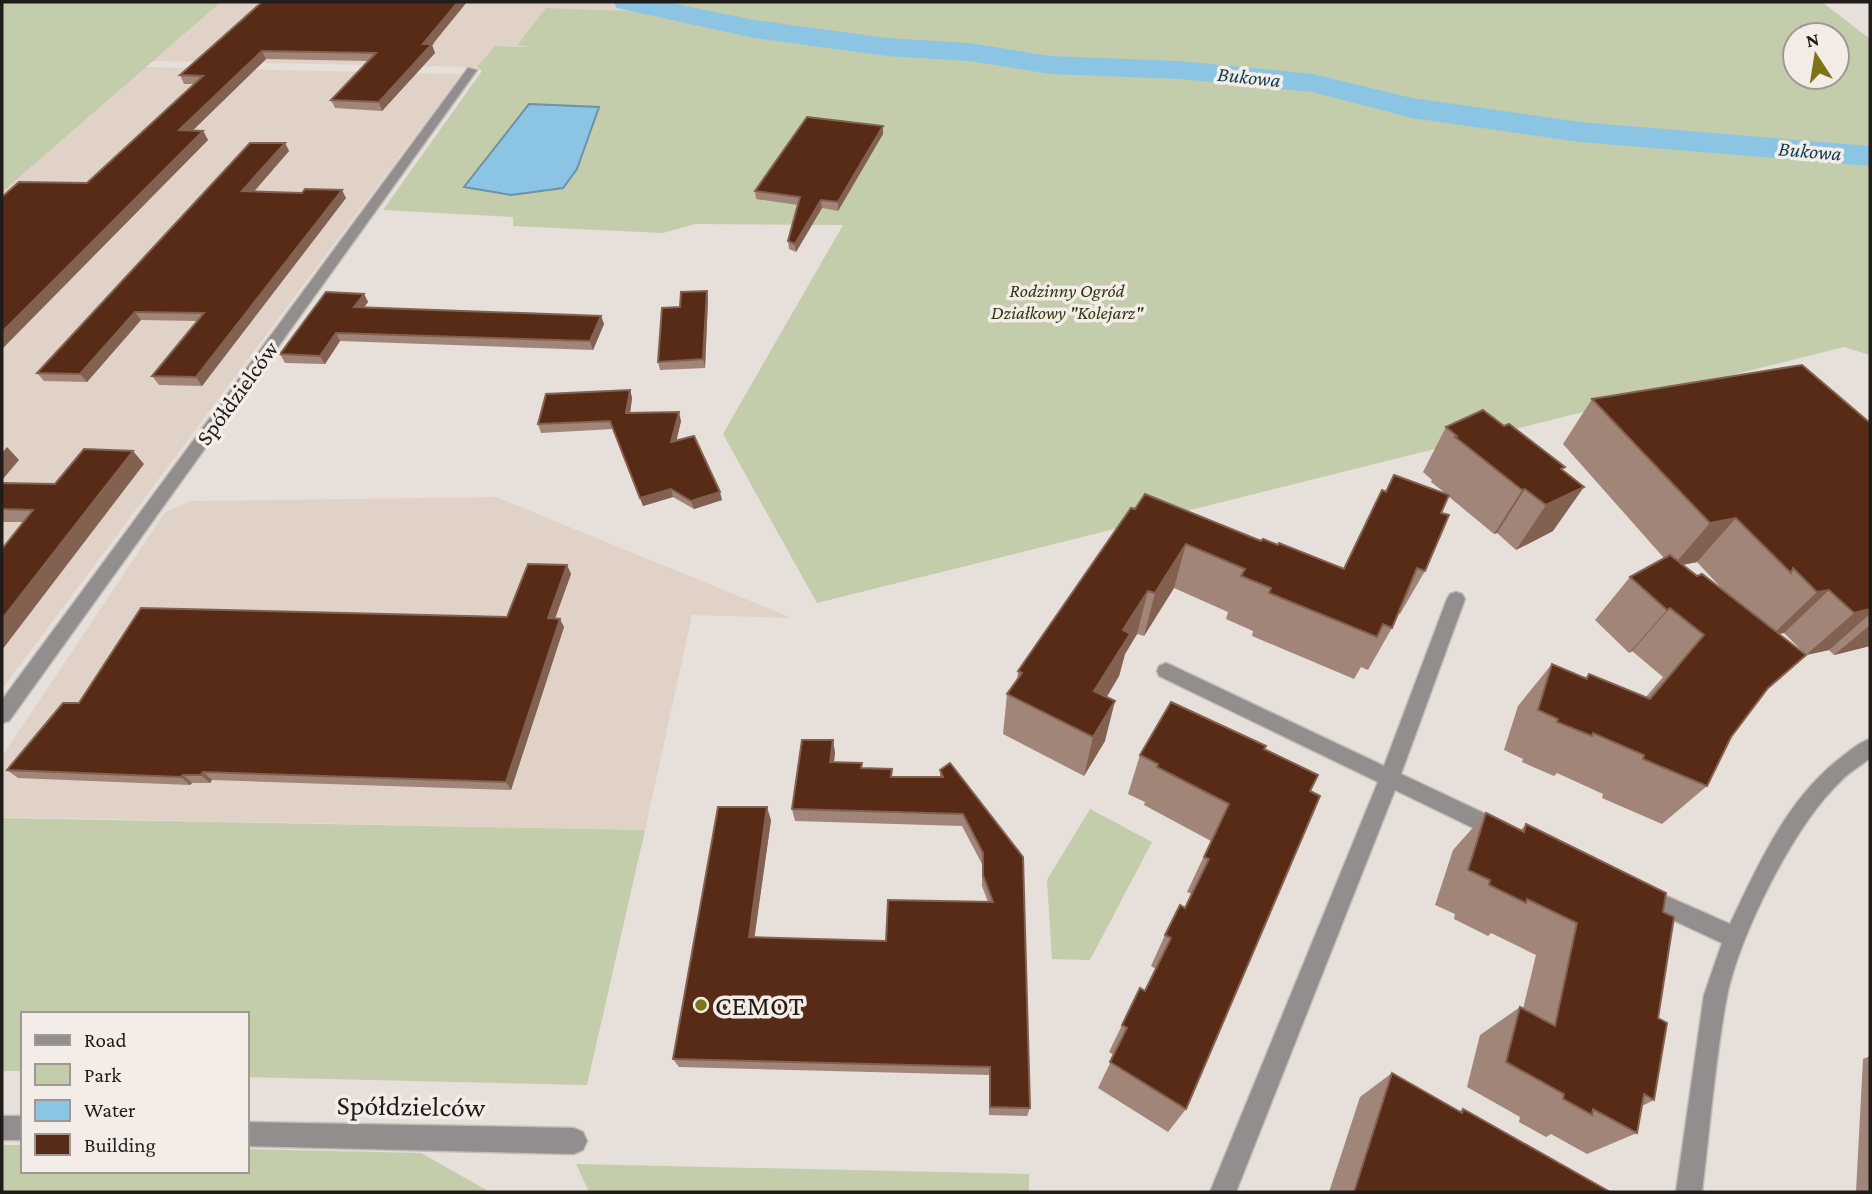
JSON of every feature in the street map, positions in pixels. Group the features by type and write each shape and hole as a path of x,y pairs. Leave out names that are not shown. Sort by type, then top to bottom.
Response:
{"street":[{"name":"Spółdzielców","path":"2,715 472,70"},
{"path":"1223,1192 1389,780 1456,599"},
{"path":"1166,671 1389,780 1521,840"},
{"path":"1689,1192 1716,995 1736,937 1763,878 1795,821 1833,775 1870,747"},
{"path":"1619,885 1736,937"},
{"path":"2,1128 21,1128"},
{"name":"Spółdzielców","path":"248,1134 575,1141"}],"shaded area":[{"path":"221,2 604,2 631,7 605,49 495,46 477,67 153,61"},
{"path":"145,67 461,74 2,689 2,192"},
{"path":"496,497 792,618 692,615 645,830 2,817 2,756 165,512 191,501"}],"green space":[{"path":"2,2 221,2 2,192"},
{"path":"641,2 1822,2 1847,21 1781,21 1781,91 1851,91 1851,24 1870,39 1870,149 1613,132 1410,100 1341,83 1160,64 1039,59 955,47 881,42 776,29"},
{"name":"Rodzinny Ogród Działkowy \"Kolejarz\"","path":"631,7 765,34 870,47 961,54 1054,68 1164,73 1299,86 1449,117 1611,140 1822,154 1870,161 1870,355 1844,347 817,603 723,434 843,225 695,224 663,233 513,226 513,217 383,210 482,71 477,67 495,46 529,47 517,45 546,8 628,11"},
{"path":"1090,809 1152,842 1090,960 1052,959 1047,880"},
{"path":"2,818 645,830 587,1085 248,1077 248,1012 21,1012 21,1071 2,1071"},
{"path":"2,1145 21,1145 21,1173 248,1173 248,1149 421,1153 490,1192 2,1192"},
{"path":"576,1164 1029,1174 1029,1192 589,1192"}],"water":[{"path":"529,104 599,107 577,169 563,188 511,195 464,187"}],"building":[{"path":"262,2 458,2 423,44 432,44 379,102 331,100 376,53 262,51 179,130 203,131 2,332 2,197 19,182 87,183 203,76 180,75"},
{"path":"807,117 883,126 838,202 821,200 795,244 788,241 800,197 755,191"},
{"path":"250,143 285,143 242,191 302,193 305,189 342,190 196,377 152,376 204,313 135,312 80,374 37,373"},
{"path":"707,291 703,359 658,362 662,308 680,307 681,292"},
{"path":"326,292 364,294 354,307 601,316 590,341 336,333 320,356 280,354"},
{"path":"1802,365 1870,423 1870,609 1854,613 1829,590 1817,592 1793,568 1791,573 1736,518 1710,523 1592,399"},
{"path":"630,390 626,413 679,412 671,442 694,436 720,492 691,501 671,489 640,498 610,421 538,424 546,394"},
{"path":"1483,410 1504,426 1509,424 1565,467 1561,469 1584,487 1546,505 1525,489 1522,490 1446,427"},
{"path":"84,449 133,451 2,619 2,549 33,510 2,509 2,483 55,484"},
{"path":"1394,475 1449,495 1441,513 1449,515 1425,571 1417,568 1392,628 1383,624 1377,637 1269,593 1271,588 1241,576 1245,569 1186,544 1155,593 1148,591 1123,630 1130,634 1094,691 1115,701 1093,737 1007,694 1022,673 1018,671 1131,508 1135,509 1145,494 1261,541 1263,539 1278,545 1279,543 1344,569 1382,490 1386,492"},
{"path":"1670,555 1697,576 1702,574 1806,655 1768,688 1731,737 1707,786 1643,759 1644,755 1593,733 1592,736 1557,722 1558,719 1538,710 1552,664 1587,679 1589,674 1650,699 1704,635 1670,608 1667,610 1630,577"},
{"path":"528,564 567,565 548,618 560,619 506,782 203,772 201,775 181,777 7,770 63,703 79,703 141,608 507,617"},
{"path":"1171,702 1266,746 1264,749 1318,775 1310,791 1320,796 1186,1109 1110,1062 1127,1028 1122,1025 1140,988 1145,991 1171,938 1165,935 1180,905 1185,908 1209,859 1204,857 1229,804 1157,767 1158,764 1140,755"},
{"path":"802,740 833,740 830,762 862,763 861,768 892,769 891,777 943,777 940,770 950,763 1023,857 1030,1108 990,1107 990,1067 673,1059 718,807 767,807 749,937 886,941 888,900 993,902 983,875 983,853 963,814 792,809"},
{"path":"1486,813 1524,832 1526,824 1666,893 1663,912 1674,917 1658,1018 1667,1023 1654,1100 1644,1094 1637,1133 1593,1109 1592,1115 1563,1099 1564,1094 1506,1062 1520,1007 1555,1026 1577,923 1527,899 1526,903 1489,885 1490,880 1468,870"},
{"path":"1392,1073 1462,1113 1463,1109 1610,1192 1354,1192"}],"waterway":[{"name":"Bukowa","path":"627,2 754,29 887,47 969,52 1050,65 1180,70 1313,83 1412,108 1580,132 1870,156"}],"place":[{"name":"CEMOT","path":"701,1005"}]}
